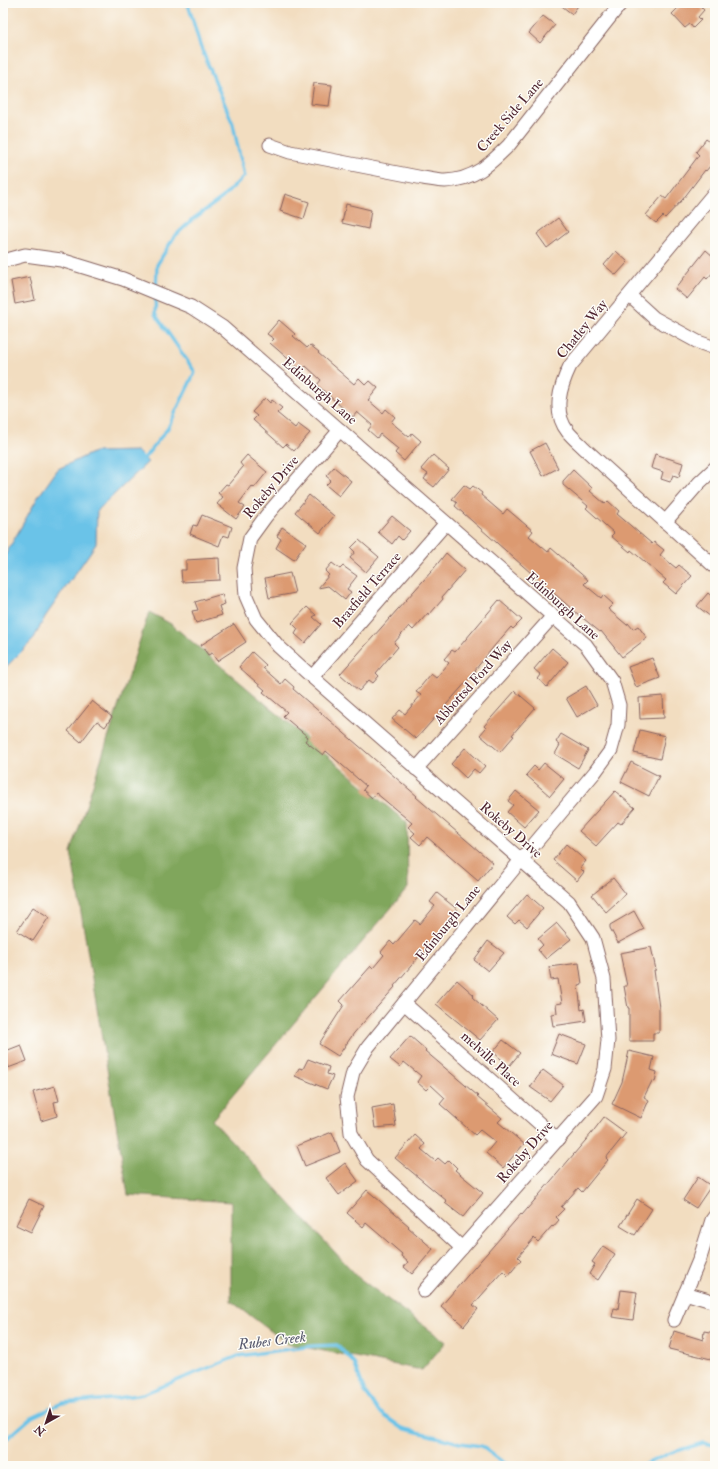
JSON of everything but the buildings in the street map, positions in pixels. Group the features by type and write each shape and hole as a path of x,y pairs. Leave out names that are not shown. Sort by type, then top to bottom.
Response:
{"street":[{"name":"Creek Side Lane","path":"270,145 290,152 445,181 463,178 476,173 489,164 509,145 621,3"},
{"name":"Chatley Way","path":"715,192 630,296 570,366 562,383 559,398 560,416 568,431 584,448 715,567"},
{"name":"Edinburgh Lane","path":"3,261 25,255 61,260 123,279 191,307 222,327 586,645 612,681 619,705 618,725 611,750 596,772 521,860 368,1047 353,1072 347,1097 351,1133 367,1160 462,1248"},
{"path":"630,296 654,318 698,342 715,348"},
{"name":"Rokeby Drive","path":"340,430 266,516 250,538 244,568 246,596 256,619 278,646 312,677 569,902 593,938 604,979 608,1040 605,1069 596,1096 424,1292"},
{"path":"665,522 699,482 715,468"},
{"name":"Braxfield Terrace","path":"312,677 446,523"},
{"name":"Abbottsd Ford Way","path":"416,769 553,616"},
{"name":"melville Place","path":"404,1003 558,1140"},
{"path":"674,1320 700,1258 712,1220 715,1216"},
{"path":"685,1294 715,1302"}],"green space":[{"path":"149,612 171,624 407,823 408,888 212,1120 359,1278 446,1342 422,1370 288,1344 231,1301 231,1202 128,1195 71,852"}],"water":[{"path":"137,451 148,462 97,511 96,544 45,617 33,640 3,670 3,559 38,497 58,469 94,452"}],"waterway":[{"path":"142,461 168,428 195,372 155,314 157,265 174,237 193,219 222,198 244,176 233,124 200,45 189,7 185,3"},
{"name":"Rubes Creek","path":"3,1442 32,1417 62,1403 111,1399 143,1394 238,1356 313,1346 337,1345 354,1363 365,1392 378,1411 402,1428 460,1443 481,1446 504,1463 512,1466"},
{"name":"Rubes Creek","path":"641,1466 670,1453 703,1443 715,1445"}]}
